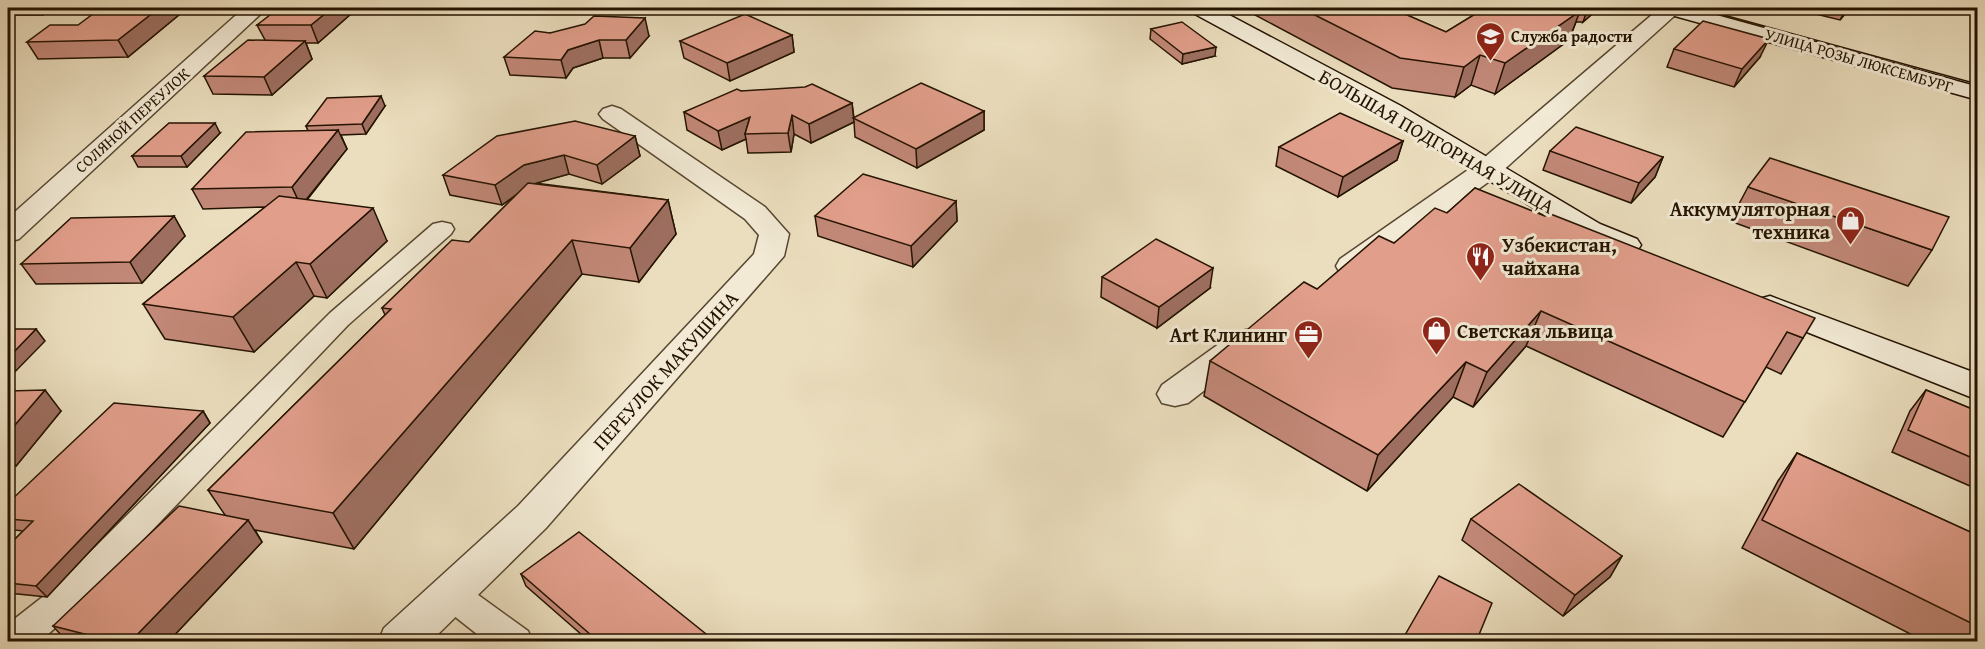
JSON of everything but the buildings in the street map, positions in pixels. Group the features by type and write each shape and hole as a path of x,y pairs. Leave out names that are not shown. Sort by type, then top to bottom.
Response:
{"street":[{"name":"СОЛЯНОЙ ПЕРЕУЛОК","path":"8,233 256,8"},
{"name":"БОЛЬШАЯ ПОДГОРНАЯ УЛИЦА","path":"1201,8 1392,111 1590,230 1656,258"},
{"path":"1325,285 1488,169 1672,8"},
{"name":"УЛИЦА РОЗЫ ЛЮКСЕМБУРГ","path":"1672,8 1977,93"},
{"name":"УЛИЦА РОЗЫ ЛЮКСЕМБУРГ","path":"1738,8 1977,72"},
{"name":"ПЕРЕУЛОК МАКУШИНА","path":"400,642 532,517 769,256 774,234 755,213 612,114"},
{"path":"1743,295 1977,388"},
{"path":"1175,394 1268,325"}],"lane":[{"path":"12,642 66,598 339,319 442,229"},
{"path":"451,594 515,642"}],"tram line":[{"path":"1694,8 1978,86"}],"place":[{"name":"Служба радости","path":"1490,62"},
{"name":"Аккумуляторная техника","path":"1851,246"},
{"name":"Узбекистан, чайхана","path":"1481,282"},
{"name":"Светская львица","path":"1436,356"},
{"name":"Art Клининг","path":"1308,360"}]}
